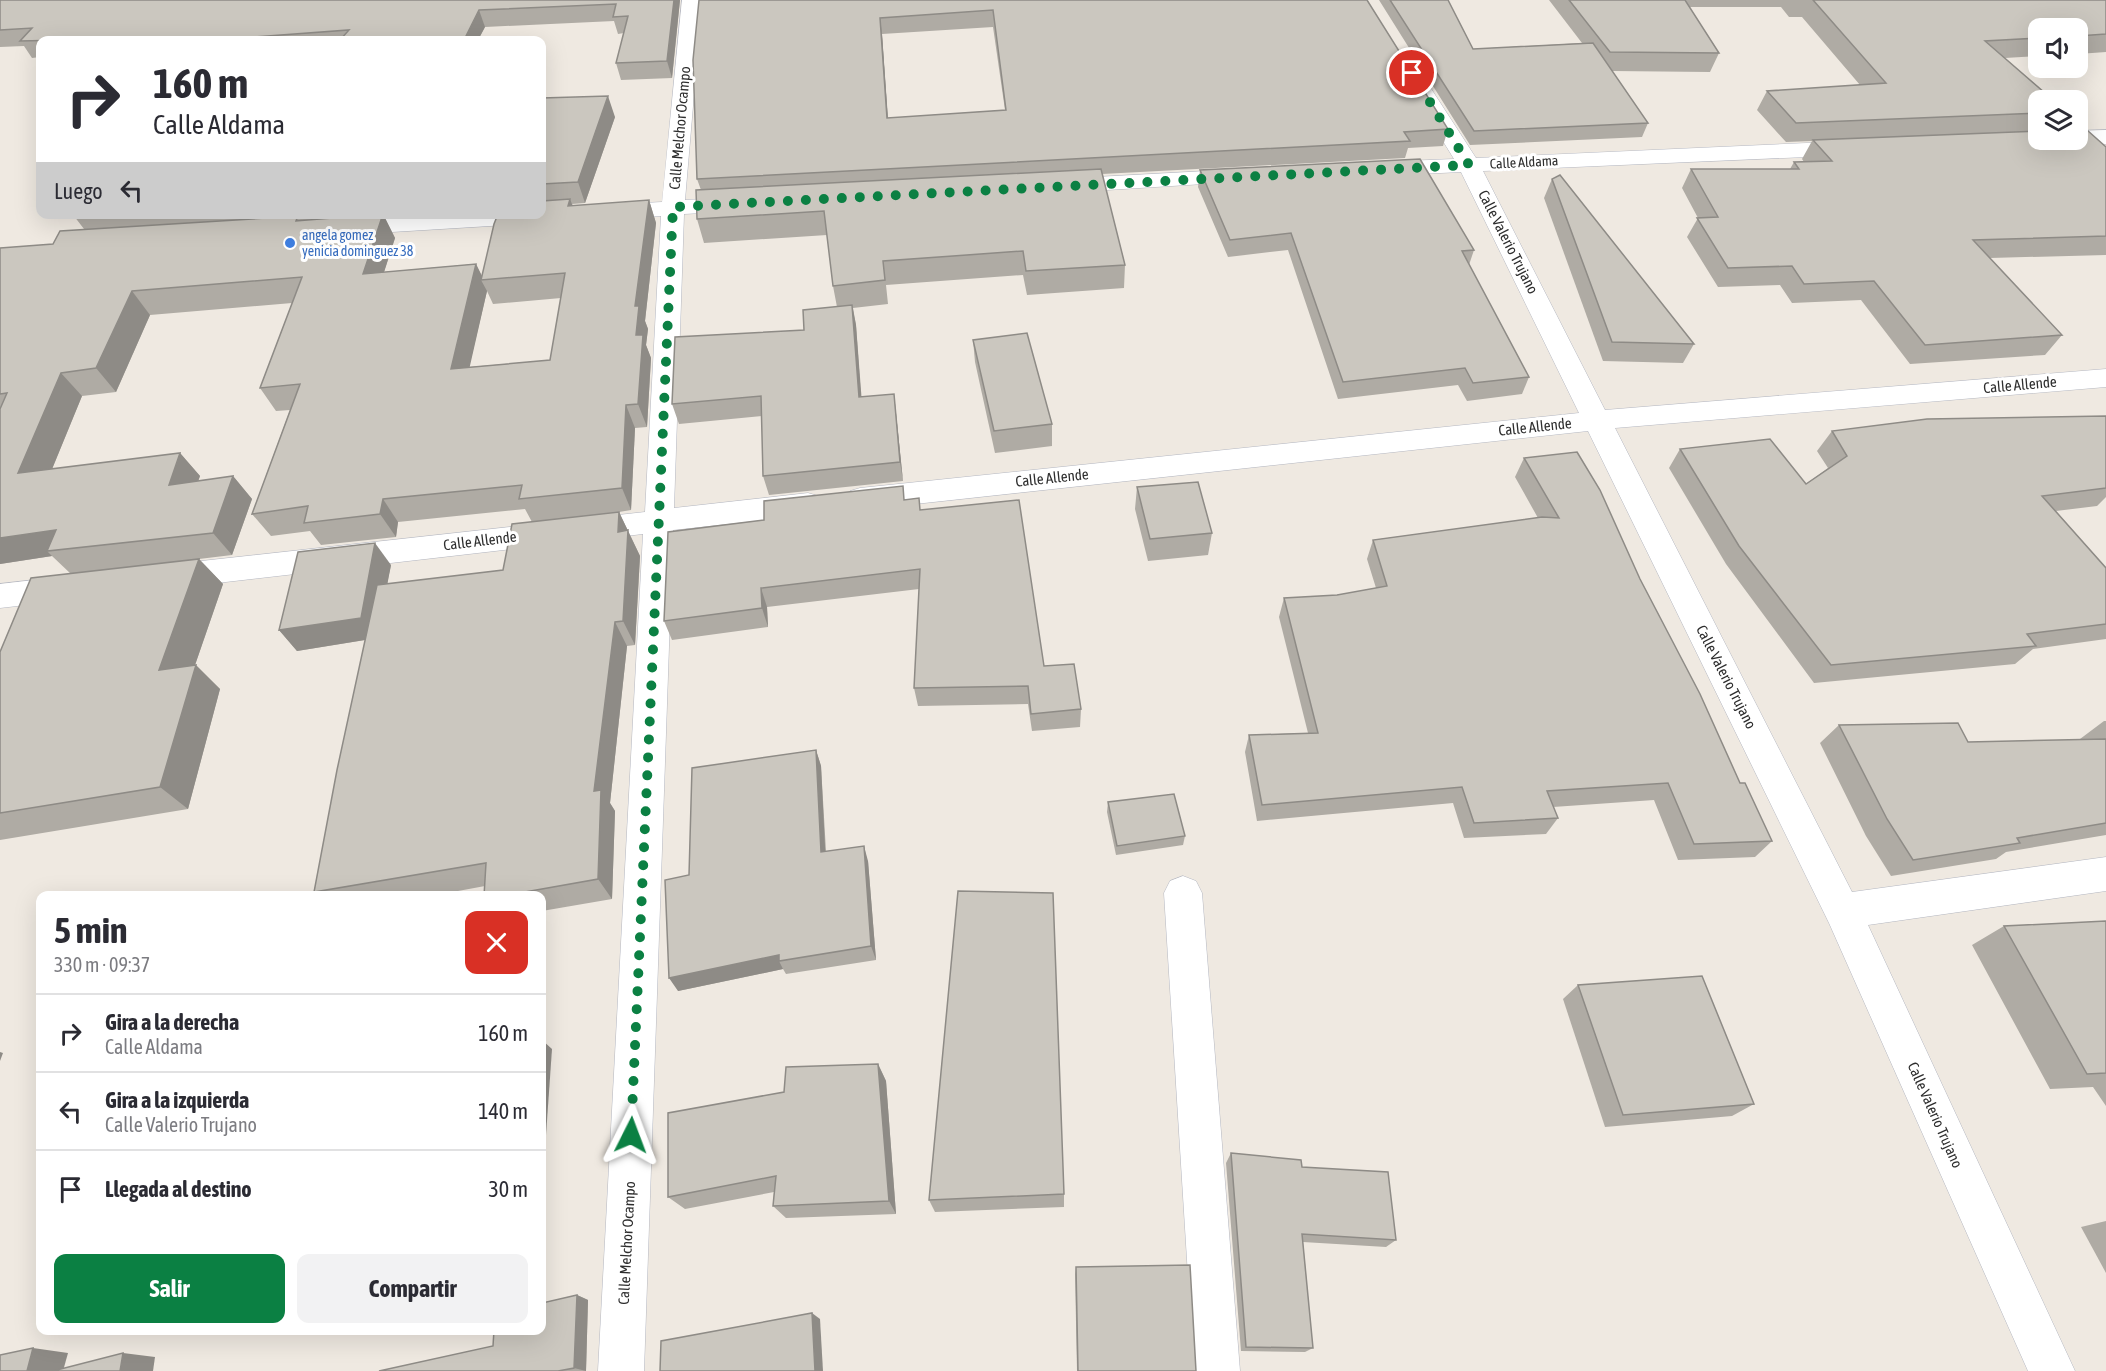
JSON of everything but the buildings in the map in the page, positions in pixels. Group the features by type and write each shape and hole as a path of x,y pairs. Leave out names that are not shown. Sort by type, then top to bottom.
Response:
{"street":[{"name":"Calle Melchor Ocampo","path":"621,1371 673,207 692,0"},
{"name":"Calle Valerio Trujano","path":"1409,68 1469,165 1842,911 2052,1371"},
{"path":"2088,138 2106,137"},
{"name":"Calle Aldama","path":"1355,170 1875,147"},
{"path":"1032,188 1271,175"},
{"path":"590,213 768,202"},
{"path":"546,215 566,214"},
{"path":"319,230 489,219"},
{"name":"Calle Allende","path":"141,580 658,520 1598,420 2106,378"},
{"path":"0,596 94,585"},
{"path":"1842,911 2106,874"},
{"path":"1183,893 1217,1371"}],"place":[{"name":"angela gomez yenicia dominguez 38","path":"290,243"}],"route":[{"path":"631,1135 673,207 1469,165 1412,73"}]}
